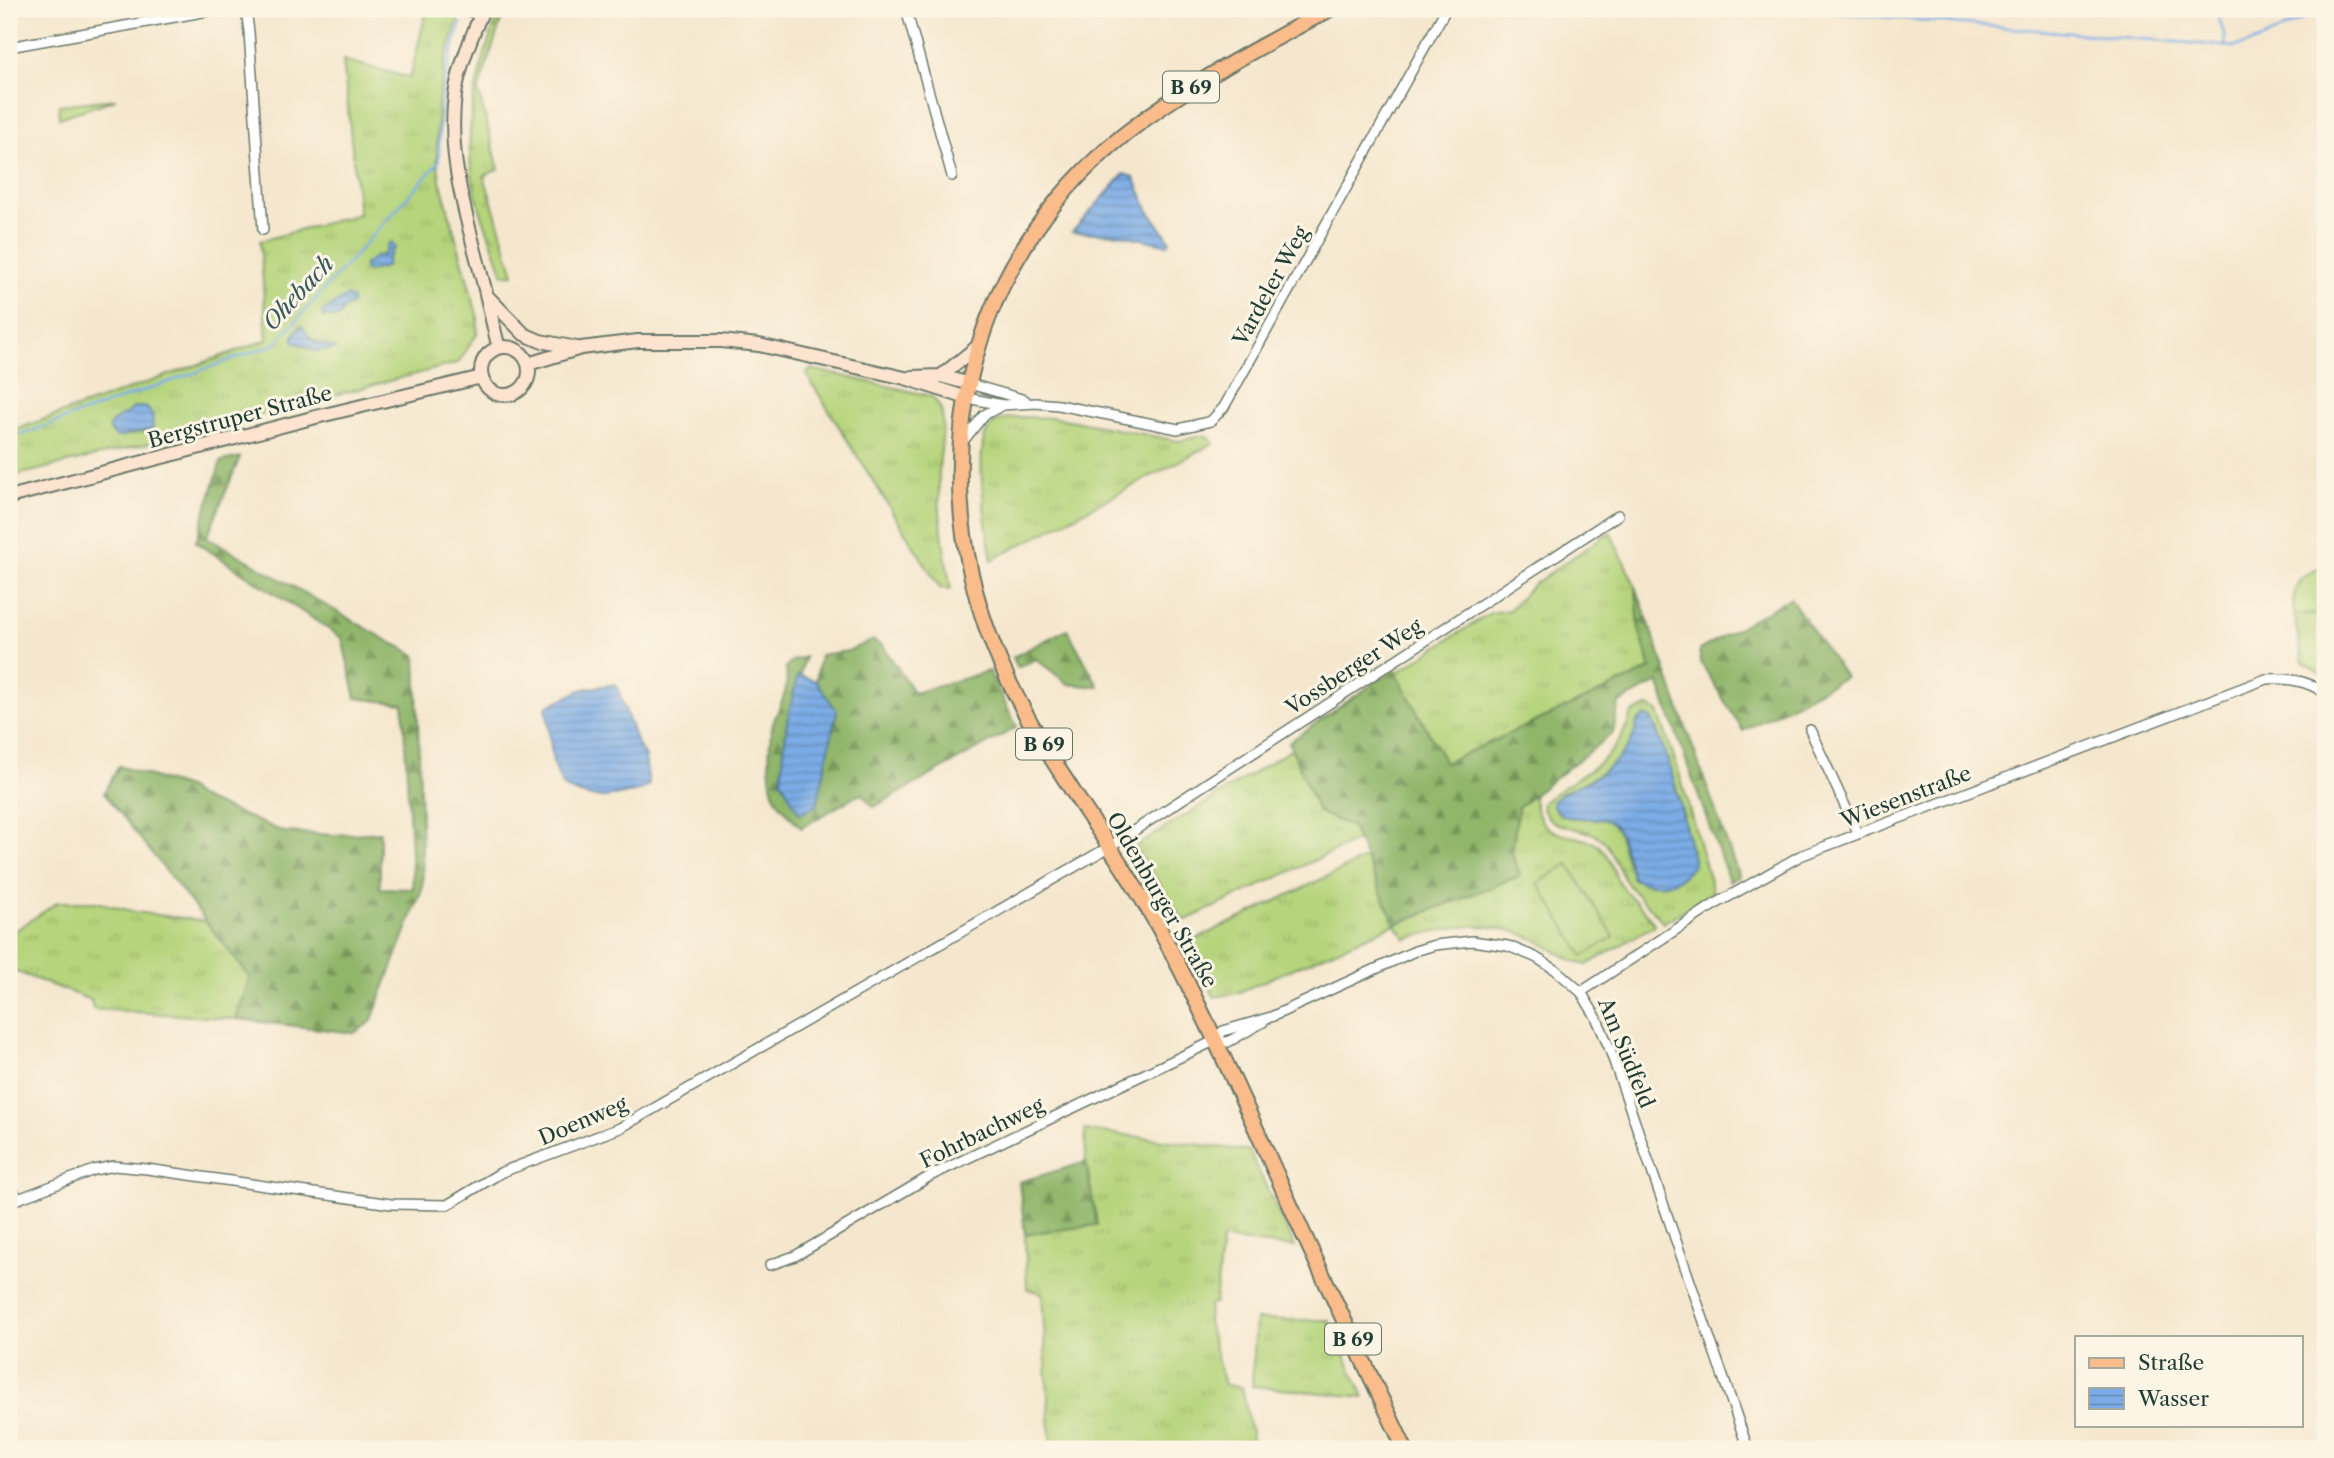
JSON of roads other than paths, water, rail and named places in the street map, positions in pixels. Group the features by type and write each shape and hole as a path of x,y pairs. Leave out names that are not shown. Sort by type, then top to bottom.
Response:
{"main road":[{"name":"B 69","path":"968,391 977,348 991,307 1020,252 1056,201 1098,157 1146,118 1199,82 1330,9"},
{"path":"482,12 462,64 455,93 452,125 458,185 499,348"},
{"path":"487,296 524,334 540,341 581,348"},
{"path":"528,364 581,348 638,341 721,341 759,345 968,391"},
{"path":"499,348 513,348 520,352 528,364 529,372 523,386 511,394 503,395 489,389 482,377 482,362 499,348"},
{"path":"941,376 977,348"},
{"path":"905,378 941,376 968,391"},
{"name":"Bergstruper Straße","path":"9,497 482,377"},
{"name":"Oldenburger Straße","path":"968,391 962,442 963,530 975,592 987,629 1017,698 1157,925 1405,1449"}],"street":[{"path":"9,47 219,9"},
{"path":"246,9 262,230"},
{"path":"463,9 482,12"},
{"path":"906,9 952,176"},
{"name":"Vardeler Weg","path":"968,391 1059,405 1178,429 1212,421 1224,407 1446,9"},
{"name":"Vardeler Weg","path":"968,391 1003,405 1036,403"},
{"path":"962,442 985,415 1003,405"},
{"name":"Vossberger Weg","path":"1109,847 1618,516"},
{"name":"Wiesenstraße","path":"1581,992 1664,936 1800,856 2266,679 2288,678 2325,692"},
{"path":"1810,730 1858,834"},
{"name":"Doenweg","path":"9,1184 18,1199 94,1170 114,1166 391,1204 447,1205 502,1172 620,1128 1109,847"},
{"name":"Am Südfeld","path":"1214,1041 1223,1031 1271,1017 1415,951 1456,941 1490,942 1522,951 1556,971 1581,992 1609,1047 1748,1449"},
{"name":"Fohrbachweg","path":"770,1265 795,1256 932,1175 1214,1041"}],"water":[{"path":"1124,174 1134,177 1148,209 1170,241 1167,245 1120,234 1072,232"},
{"path":"392,242 395,247 388,257 386,267 365,271 364,265 377,256 384,255 388,244"},
{"path":"347,296 352,299 352,304 342,310 340,317 323,317 322,312"},
{"path":"302,326 312,341 336,349 313,351 294,342 293,336"},
{"path":"136,407 147,408 152,415 153,428 116,437 109,427 112,422"},
{"path":"798,675 816,681 837,711 817,805 800,814 781,780 787,722"},
{"path":"616,684 637,743 645,757 649,785 637,791 614,796 586,796 563,787 553,762 546,707 583,689"},
{"path":"1644,716 1651,718 1659,735 1676,789 1694,863 1682,877 1659,884 1633,879 1615,826 1600,819 1563,815 1556,810 1552,802 1613,763 1626,749 1637,722"}],"waterway":[{"path":"1790,9 2235,47 2269,36 2323,9"},
{"path":"2216,9 2225,37 2225,46"},
{"name":"Ohebach","path":"9,439 275,344 439,162 443,91 461,23"}]}
